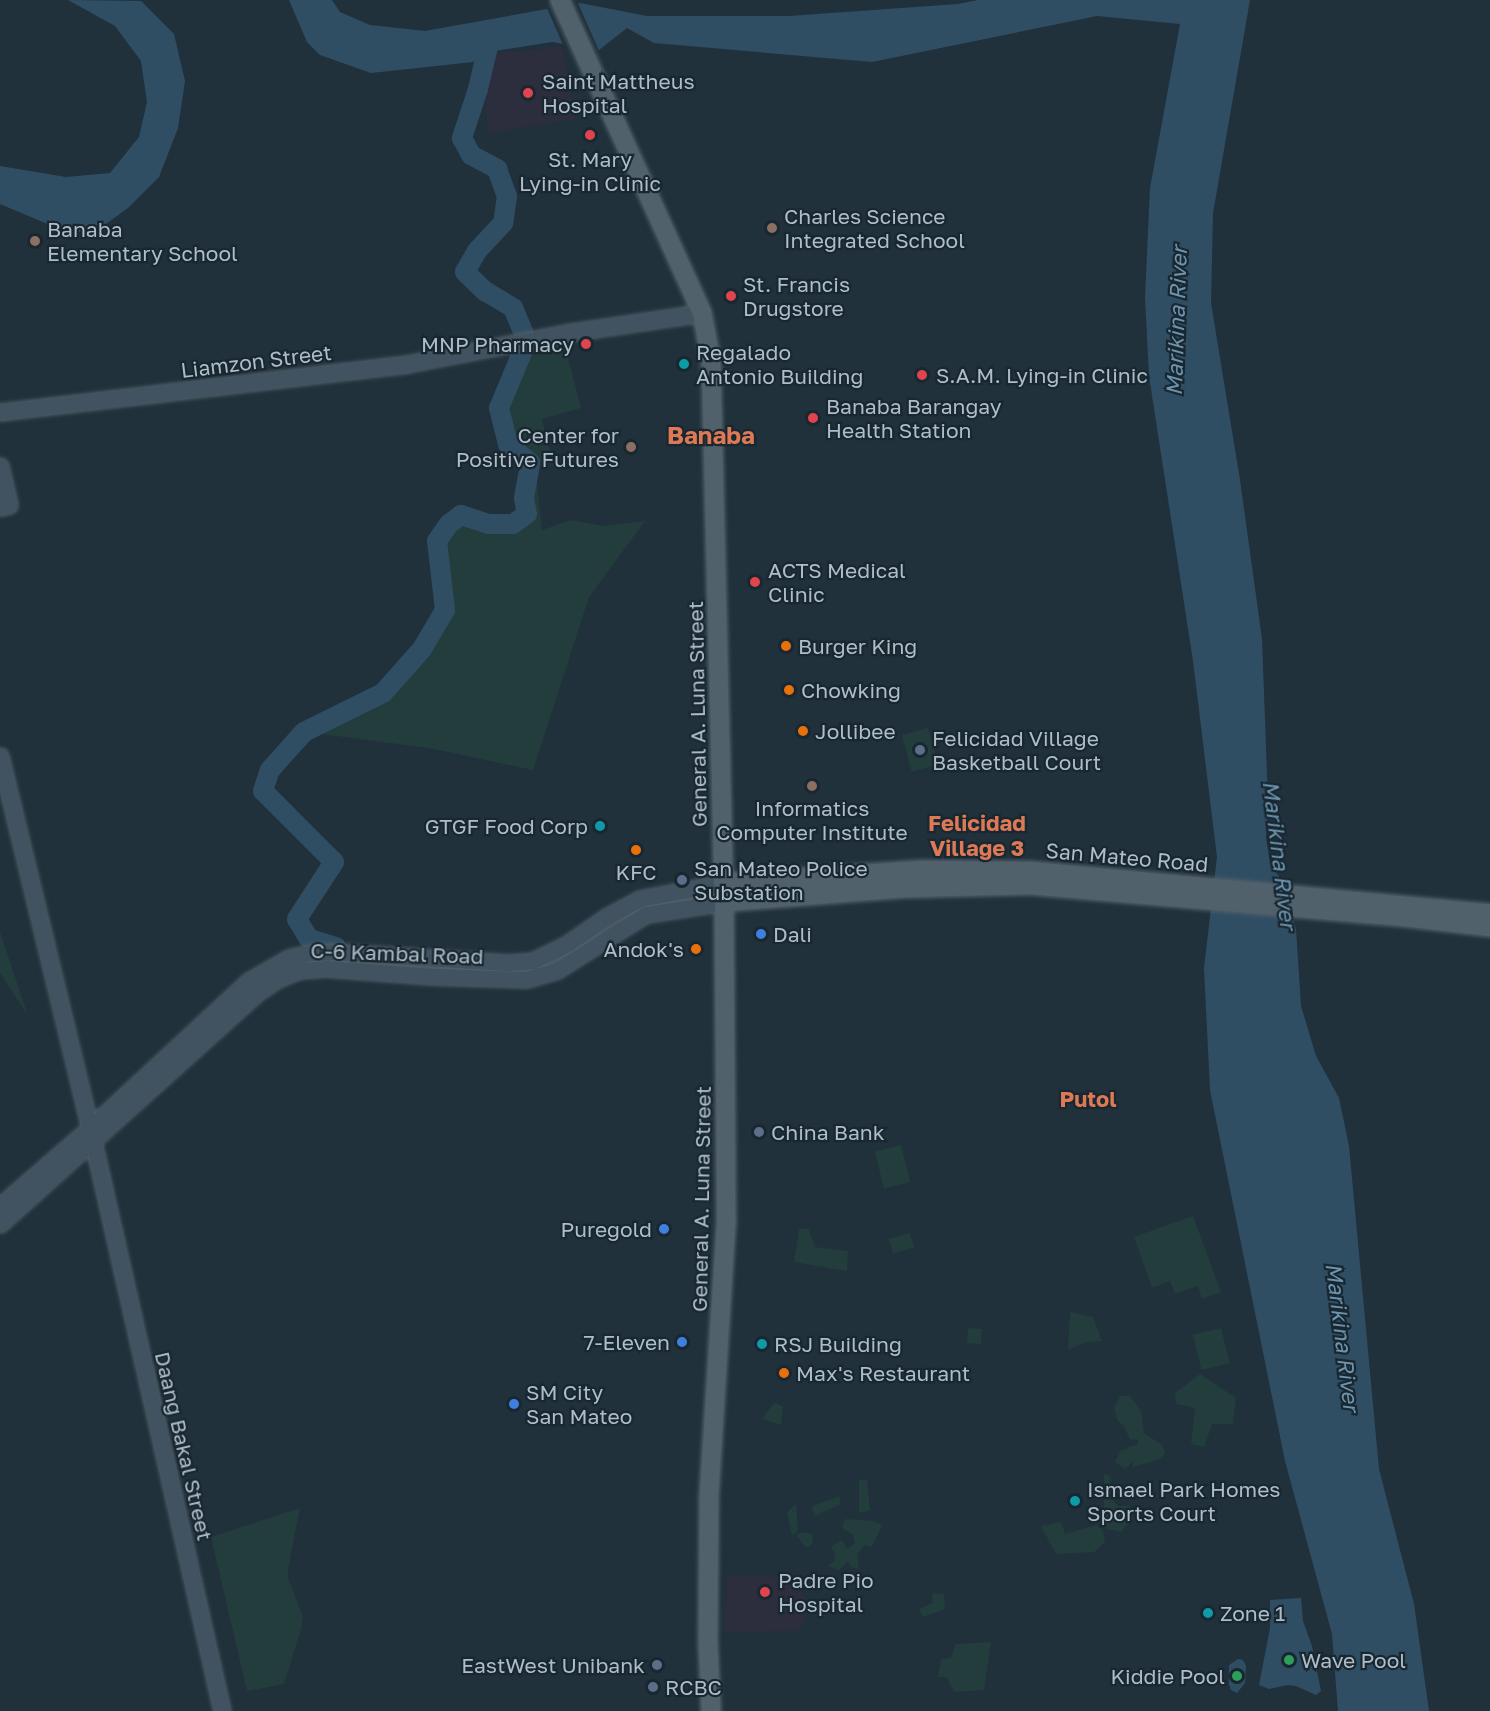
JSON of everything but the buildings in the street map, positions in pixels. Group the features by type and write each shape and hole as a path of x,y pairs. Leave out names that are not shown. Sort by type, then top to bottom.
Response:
{"main road":[{"name":"General A. Luna Street","path":"560,0 702,313 711,360 724,902 726,1226 709,1499 708,1642 711,1711"},
{"name":"San Mateo Road","path":"723,883 923,870 1406,911 1446,916 1490,927"},
{"name":"San Mateo Road","path":"724,902 1030,878"},
{"name":"San Mateo Road","path":"1446,916 1490,914"}],"street":[{"name":"Liamzon Street","path":"0,412 407,364 522,342 702,313"},
{"path":"0,466 5,506"},
{"name":"Daang Bakal Street","path":"0,756 91,1135 222,1711"},
{"name":"C-6 Kambal Road","path":"0,1224 249,981 289,958 310,953 333,952 507,963 533,961 566,945 608,916 640,899 723,883"},
{"name":"C-6 Kambal Road","path":"0,1206 91,1135 258,992 298,970 326,968 433,976 526,979 557,970 646,914 724,902"}],"shaded area":[{"name":"Saint Mattheus Hospital","path":"562,46 576,119 489,133 481,67 486,55"},
{"name":"Padre Pio Hospital","path":"727,1576 796,1577 810,1607 799,1631 724,1632"}],"green space":[{"path":"563,339 581,408 542,419 551,455 536,471 542,530 571,520 603,526 645,521 589,597 533,770 429,748 321,734 373,708 402,681 450,614 448,573 441,545 451,527 459,520 516,530 531,520 533,461 511,439 503,409 531,348"},
{"name":"Felicidad Village Basketball Court","path":"928,728 938,765 912,772 902,735"},
{"path":"0,932 28,1016 0,973"},
{"path":"901,1145 910,1182 884,1188 875,1152"},
{"path":"1193,1216 1221,1292 1202,1299 1198,1286 1175,1294 1170,1281 1152,1288 1134,1237"},
{"path":"808,1228 815,1247 848,1251 847,1271 794,1262 799,1229"},
{"path":"910,1233 914,1247 893,1253 889,1239"},
{"path":"1070,1312 1093,1317 1102,1341 1086,1342 1068,1350"},
{"path":"968,1328 982,1329 981,1344 967,1343"},
{"path":"1221,1328 1230,1363 1202,1370 1193,1335"},
{"path":"1200,1374 1236,1398 1233,1424 1212,1424 1204,1447 1191,1444 1195,1408 1176,1404 1175,1393"},
{"path":"1120,1396 1130,1396 1141,1411 1144,1433 1162,1445 1165,1454 1158,1460 1132,1467 1134,1460 1125,1469 1115,1462 1120,1451 1138,1444 1138,1439 1130,1440 1124,1426 1118,1421 1114,1408"},
{"path":"774,1403 783,1406 781,1425 762,1419"},
{"path":"1104,1474 1110,1476 1112,1499 1118,1506 1130,1506 1133,1518 1121,1532 1104,1528"},
{"path":"859,1480 867,1480 870,1510 859,1513"},
{"path":"839,1496 841,1504 815,1516 811,1507"},
{"path":"796,1503 798,1530 792,1536 787,1513"},
{"path":"300,1508 288,1578 303,1617 301,1629 284,1684 247,1691 211,1537"},
{"path":"845,1519 873,1521 882,1525 872,1547 864,1545 857,1555 859,1569 851,1567 848,1561 839,1570 827,1566 834,1562 835,1554 831,1547 842,1540 847,1549 855,1543 853,1535 842,1528"},
{"path":"1061,1522 1065,1534 1097,1525 1103,1531 1105,1542 1094,1552 1056,1554 1041,1526"},
{"path":"802,1532 813,1534 812,1544 806,1548 796,1535"},
{"path":"933,1593 944,1594 945,1609 923,1617 919,1609 932,1603"},
{"path":"991,1642 984,1690 954,1692 947,1677 938,1677 941,1659 951,1658 956,1644"}],"water":[{"path":"68,0 141,1 174,34 185,81 178,128 159,177 128,208 99,229 69,233 0,204 0,166 66,177 110,173 139,137 147,102 141,61 115,26"},
{"name":"Marikina River","path":"289,0 332,0 340,12 370,25 425,31 580,3 647,16 789,16 958,4 978,0 1250,0 1213,213 1211,303 1240,480 1262,639 1268,802 1266,837 1270,864 1282,881 1296,929 1301,1006 1316,1056 1339,1098 1349,1146 1379,1469 1414,1604 1429,1711 1338,1711 1332,1634 1285,1461 1210,1090 1204,968 1217,857 1193,661 1149,376 1145,298 1150,188 1180,24 1097,16 872,62 654,43 627,28 599,50 552,42 488,52 473,62 371,73 320,55 307,42"},
{"name":"Wave Pool","path":"1301,1598 1303,1621 1312,1646 1321,1691 1316,1695 1296,1686 1288,1685 1269,1689 1259,1685 1270,1628 1270,1600"},
{"name":"Kiddie Pool","path":"1238,1659 1243,1660 1246,1666 1245,1683 1237,1693 1231,1690 1229,1684 1229,1665"}],"pier":[{"path":"577,1 600,53 564,47 546,6"}],"waterway":[{"path":"491,34 478,89 462,138 471,155 497,169 507,196 503,223 477,251 465,272 485,291 513,308 524,334"},
{"path":"336,947 309,939 297,919 334,862 263,791 270,770 304,732 383,693 422,649 445,610 437,541 449,524 461,515 488,524 513,524 527,514 524,498 530,463 508,444 499,408 524,348"}],"place":[{"name":"Saint Mattheus Hospital","path":"528,93"},
{"name":"St. Mary Lying-in Clinic","path":"590,135"},
{"name":"Charles Science Integrated School","path":"772,228"},
{"name":"Banaba Elementary School","path":"35,241"},
{"name":"St. Francis Drugstore","path":"731,296"},
{"name":"MNP Pharmacy","path":"586,344"},
{"name":"Regalado Antonio Building","path":"684,364"},
{"name":"S.A.M. Lying-in Clinic","path":"922,375"},
{"name":"Banaba Barangay Health Station","path":"813,418"},
{"name":"Center for Positive Futures","path":"631,447"},
{"name":"ACTS Medical Clinic","path":"755,582"},
{"name":"Burger King","path":"786,646"},
{"name":"Chowking","path":"789,690"},
{"name":"Jollibee","path":"803,731"},
{"name":"Felicidad Village Basketball Court","path":"920,750"},
{"name":"Informatics Computer Institute","path":"812,786"},
{"name":"GTGF Food Corp","path":"600,826"},
{"name":"KFC","path":"636,850"},
{"name":"San Mateo Police Substation","path":"682,880"},
{"name":"Dali","path":"761,934"},
{"name":"Andok's","path":"696,949"},
{"name":"China Bank","path":"759,1132"},
{"name":"Puregold","path":"664,1229"},
{"name":"7-Eleven","path":"682,1342"},
{"name":"RSJ Building","path":"762,1344"},
{"name":"Max's Restaurant","path":"784,1373"},
{"name":"SM City San Mateo","path":"514,1404"},
{"name":"Ismael Park Homes Sports Court","path":"1075,1501"},
{"name":"Padre Pio Hospital","path":"765,1592"},
{"name":"Zone 1","path":"1208,1613"},
{"name":"Wave Pool","path":"1289,1660"},
{"name":"EastWest Unibank","path":"657,1665"},
{"name":"Kiddie Pool","path":"1237,1676"},
{"name":"RCBC","path":"653,1687"}],"district":[{"name":"Banaba","path":"711,435"},
{"name":"Felicidad Village 3","path":"977,834"},
{"name":"Putol","path":"1088,1099"}]}
